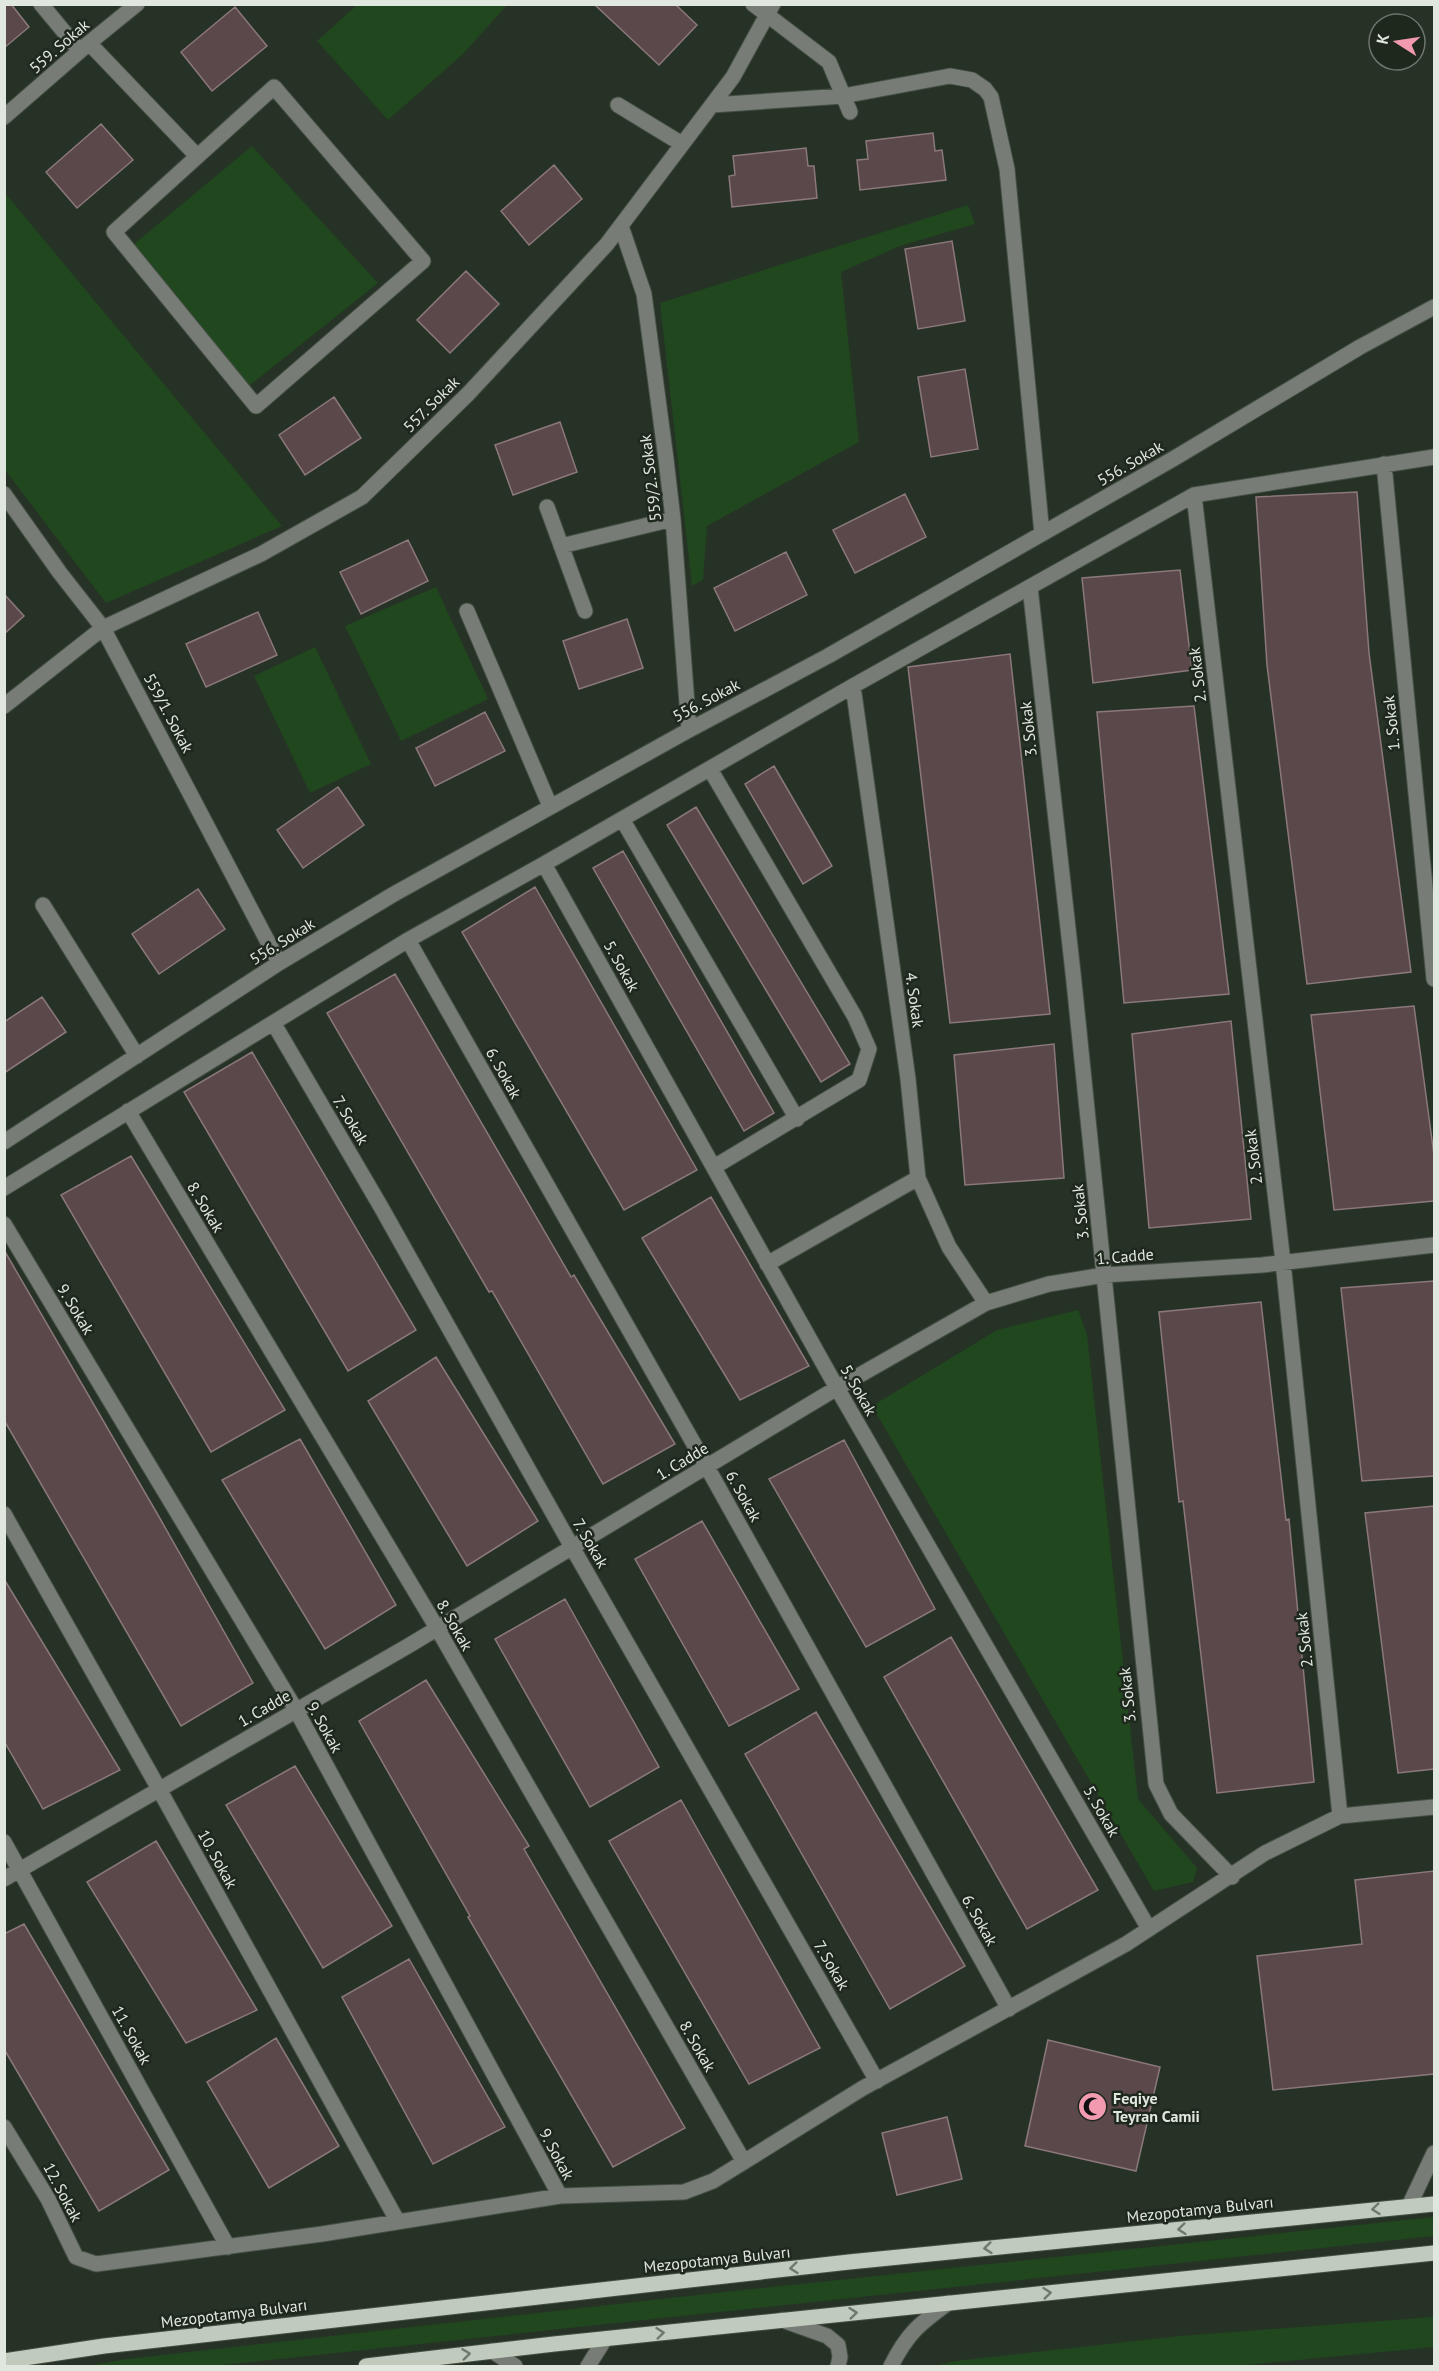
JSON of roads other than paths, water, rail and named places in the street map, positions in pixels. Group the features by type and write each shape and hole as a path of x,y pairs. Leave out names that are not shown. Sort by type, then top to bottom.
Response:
{"main road":[{"name":"Mezopotamya Bulvarı","path":"4,2361 139,2342 849,2262 1434,2204"},
{"path":"366,2367 605,2338 1434,2253"}],"street":[{"path":"41,4 197,156"},
{"name":"559. Sokak","path":"4,117 137,4"},
{"path":"753,4 769,10 829,62 850,112"},
{"name":"557. Sokak","path":"4,706 104,627 261,554 362,497 468,394 607,244 733,76 769,10"},
{"path":"712,105 843,96 950,76 972,80 985,89 991,97 1008,169 1042,534"},
{"path":"274,87 423,261 256,406 114,232 197,156 274,87"},
{"path":"618,105 682,144"},
{"name":"559/2. Sokak","path":"621,226 644,294 673,519 689,730"},
{"name":"556. Sokak","path":"4,1142 279,963 394,894 550,806 828,656 1173,459 1360,347 1434,307"},
{"path":"4,1188 408,940 852,686 1194,495 1434,457"},
{"name":"1. Sokak","path":"1384,464 1434,979"},
{"name":"559/1. Sokak","path":"4,494 60,573 104,627 279,963"},
{"name":"2. Sokak","path":"1194,495 1283,1262 1340,1816"},
{"path":"547,507 585,611"},
{"path":"561,546 673,519"},
{"name":"3. Sokak","path":"1030,587 1073,970 1156,1784 1171,1814 1232,1877"},
{"path":"467,611 550,806"},
{"name":"4. Sokak","path":"852,686 908,1078 918,1178 949,1247 986,1303"},
{"path":"710,769 855,1017 869,1049 859,1080 714,1167"},
{"path":"622,819 797,1119"},
{"name":"5. Sokak","path":"544,864 837,1388 1149,1929"},
{"path":"43,905 137,1056"},
{"name":"6. Sokak","path":"408,940 707,1467 1009,2009"},
{"name":"7. Sokak","path":"274,1024 381,1207 877,2081"},
{"name":"8. Sokak","path":"128,1111 437,1628 744,2162"},
{"path":"767,1264 918,1178"},
{"name":"9. Sokak","path":"4,1224 296,1710 560,2196"},
{"name":"1. Cadde","path":"4,1879 437,1628 837,1388 986,1303 1049,1284 1104,1275 1283,1262 1434,1245"},
{"name":"10. Sokak","path":"4,1514 398,2222"},
{"path":"228,2247 560,2196 684,2192 713,2181 877,2081 1149,1929 1232,1877 1265,1853 1340,1816 1434,1807"},
{"name":"11. Sokak","path":"4,1842 228,2247"},
{"name":"12. Sokak","path":"4,2127 48,2199 76,2257 96,2264 228,2247"},
{"path":"1409,2206 1434,2153"},
{"path":"891,2367 899,2350 916,2327 948,2303"},
{"path":"782,2320 826,2336 838,2345 840,2358 838,2367"},
{"path":"588,2367 605,2338"},
{"path":"492,2351 515,2367"}],"place":[{"name":"Feqiye Teyran Camii","path":"1092,2107"}]}
